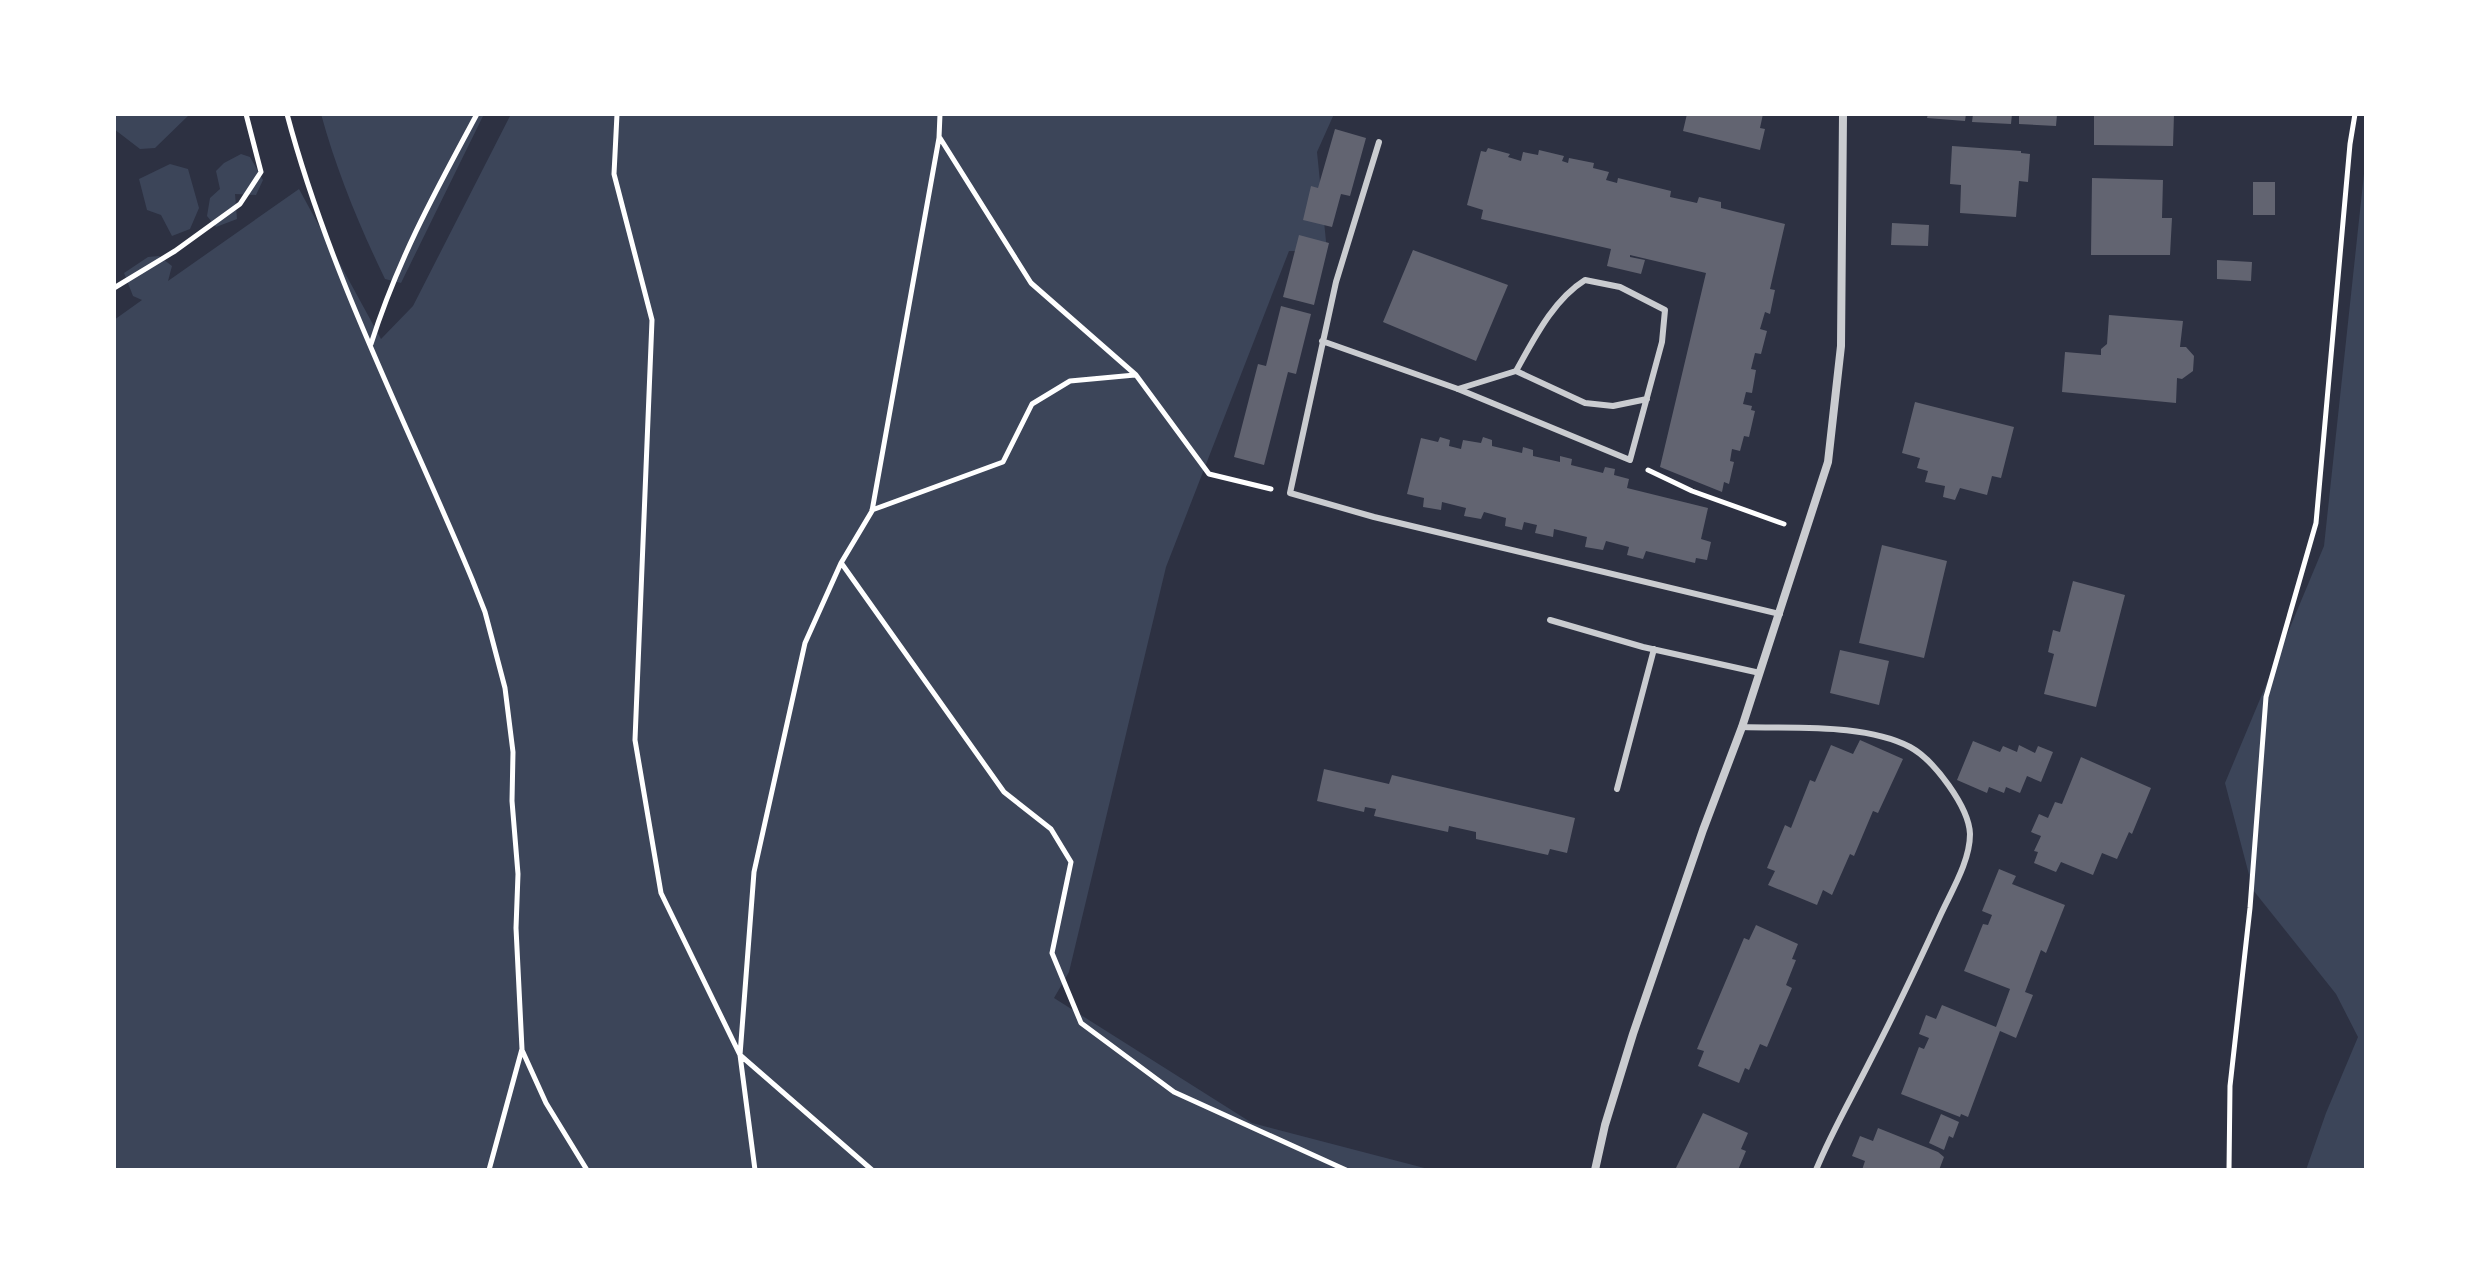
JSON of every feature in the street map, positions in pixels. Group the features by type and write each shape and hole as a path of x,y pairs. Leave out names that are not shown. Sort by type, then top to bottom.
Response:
{"street":[{"path":"1595,1170 1605,1125 1633,1034 1742,727 1828,462 1841,346 1843,114"}],"lane":[{"path":"1379,142 1336,282 1290,493 1360,513 1780,614"},
{"path":"1322,341 1458,389 1630,460 1662,342 1665,310 1620,287 1585,280 1570,290 1535,336 1516,371"},
{"path":"1458,389 1516,371 1585,403 1613,406 1647,399"},
{"path":"1550,620 1654,649 1760,673"},
{"path":"1617,789 1654,649"},
{"path":"1742,727 1860,732 1888,738 1911,748 1926,760 1954,793 1968,820 1970,838 1960,871 1908,987 1816,1170"}],"path":[{"path":"114,288 175,251 240,204 261,172 246,114"},
{"path":"287,114 322,223 485,612 505,688 513,752 512,801 518,874 516,928 522,1049 489,1170"},
{"path":"371,345 394,275 477,114"},
{"path":"617,114 614,174 652,320 635,740 661,893 740,1055 872,1170"},
{"path":"755,1170 740,1055 754,872 805,643 841,563 872,511 939,138 940,114"},
{"path":"2229,1170 2230,1086 2250,908 2266,697 2316,523 2355,114"},
{"path":"939,138 1031,283 1136,375 1209,474 1290,493"},
{"path":"872,511 1003,462 1032,404 1070,381 1136,375"},
{"path":"1630,460 1692,491 1806,531"},
{"path":"841,563 1004,792 1051,829 1071,862 1052,953 1081,1023 1174,1092 1346,1170"},
{"path":"522,1049 546,1103 587,1170"}],"shaded area":[{"path":"114,114 190,114 155,148 140,149 114,129"},
{"path":"321,114 484,114 401,283 385,279 366,239"},
{"path":"511,114 1334,114 1317,152 1327,251 1289,251 1166,567 1069,972 1054,998 1252,1123 1432,1170 114,1170 114,320 142,300 133,296 124,273 148,257 159,256 172,266 168,281 299,189 381,339 413,306"},
{"path":"241,154 250,157 263,180 256,195 235,194 237,219 216,227 207,216 210,198 220,189 216,171"},
{"path":"2366,155 2366,1170 2306,1170 2358,1037 2336,994 2253,890 2225,783 2324,546"},
{"path":"170,164 188,169 199,208 190,229 172,236 161,215 147,210 139,179"}],"building":[{"path":"1687,114 1763,114 1760,128 1765,129 1760,150 1683,131"},
{"path":"1928,114 1966,114 1965,121 1927,118"},
{"path":"1973,114 2012,114 2011,124 1972,122"},
{"path":"2019,114 2057,114 2056,126 2019,124"},
{"path":"2094,114 2174,114 2173,146 2094,145"},
{"path":"1335,129 1366,138 1350,196 1341,194 1332,227 1303,220 1311,186 1318,188"},
{"path":"1952,146 2030,154 2028,182 2019,181 2016,217 1960,213 1961,185 1950,184"},
{"path":"1488,148 1510,154 1508,157 1521,161 1523,152 1538,155 1539,150 1564,156 1562,161 1568,163 1569,158 1594,163 1593,168 1609,172 1606,180 1617,183 1618,178 1671,191 1670,197 1697,203 1699,197 1721,202 1721,208 1785,224 1770,289 1775,290 1770,314 1765,312 1760,329 1767,331 1761,354 1755,353 1751,369 1756,370 1752,393 1746,392 1743,404 1752,406 1751,410 1755,411 1749,437 1744,436 1740,451 1732,449 1730,461 1734,462 1729,484 1724,482 1722,492 1660,467 1706,273 1630,255 1645,260 1641,274 1607,266 1611,249 1481,219 1483,210 1467,205 1481,151 1486,152"},
{"path":"2092,178 2163,180 2162,218 2172,218 2170,255 2091,255"},
{"path":"2253,182 2275,182 2275,215 2253,215"},
{"path":"1892,223 1929,225 1928,246 1891,245"},
{"path":"1299,235 1329,243 1314,305 1283,297"},
{"path":"1413,250 1508,285 1476,361 1383,322"},
{"path":"2217,260 2252,262 2251,281 2217,279"},
{"path":"1281,306 1311,314 1296,374 1288,372 1264,465 1234,457 1258,364 1266,366"},
{"path":"2109,315 2183,321 2180,347 2186,347 2194,356 2193,371 2182,379 2177,378 2176,403 2062,392 2065,352 2101,355 2101,349 2107,344"},
{"path":"1915,402 2014,427 2001,478 1992,476 1987,495 1960,488 1955,500 1943,497 1945,486 1925,482 1928,471 1917,468 1920,458 1902,453"},
{"path":"1440,437 1450,440 1449,446 1461,449 1463,440 1481,443 1483,437 1492,440 1492,446 1522,453 1523,447 1533,450 1533,456 1560,462 1560,456 1572,459 1571,465 1603,473 1605,467 1615,469 1614,475 1629,479 1627,488 1708,508 1701,539 1711,542 1707,560 1696,558 1695,563 1646,551 1643,559 1627,555 1629,547 1606,541 1603,550 1585,547 1587,537 1554,529 1553,537 1535,533 1537,525 1524,522 1522,530 1505,526 1506,518 1484,512 1481,519 1464,516 1466,508 1442,502 1441,510 1423,507 1424,498 1407,494 1421,438 1438,442"},
{"path":"1882,545 1947,561 1924,658 1859,643"},
{"path":"2073,581 2125,595 2096,707 2044,694 2054,654 2048,652 2053,630 2060,632"},
{"path":"1840,650 1889,661 1879,705 1830,693"},
{"path":"1860,740 1903,759 1878,813 1873,811 1854,856 1850,854 1832,895 1823,890 1817,905 1768,885 1775,871 1767,868 1785,825 1791,828 1810,780 1815,782 1831,745 1853,754"},
{"path":"1973,741 2000,752 2003,746 2017,752 2019,745 2035,753 2038,746 2053,752 2041,782 2027,776 2020,793 2006,787 2004,793 1989,787 1987,793 1957,780"},
{"path":"2081,757 2151,788 2132,834 2129,832 2117,859 2102,853 2093,875 2061,862 2056,872 2034,863 2038,852 2034,851 2041,836 2031,832 2039,814 2048,818 2055,802 2062,804"},
{"path":"1324,769 1389,784 1392,775 1575,818 1567,853 1550,849 1548,855 1476,839 1476,832 1449,826 1448,832 1374,816 1376,809 1365,807 1364,812 1317,801"},
{"path":"1999,869 2016,876 2012,884 2065,905 2046,953 2041,950 2025,992 2033,995 2016,1038 2000,1031 1968,1117 1961,1114 1960,1117 1901,1094 1919,1047 1924,1049 1929,1038 1919,1034 1926,1015 1936,1019 1942,1005 1996,1027 2010,989 1964,971 1983,924 1988,925 1992,915 1982,911"},
{"path":"1756,925 1798,944 1792,959 1796,960 1786,985 1792,988 1767,1047 1760,1044 1749,1070 1745,1068 1739,1083 1698,1066 1704,1051 1697,1049 1744,938 1749,940"},
{"path":"1703,1113 1748,1133 1741,1149 1746,1151 1738,1170 1675,1170"},
{"path":"1941,1114 1959,1122 1944,1150 1929,1143"},
{"path":"1878,1128 1938,1152 1944,1157 1939,1170 1862,1170 1865,1161 1852,1156 1860,1136 1873,1141"}]}
